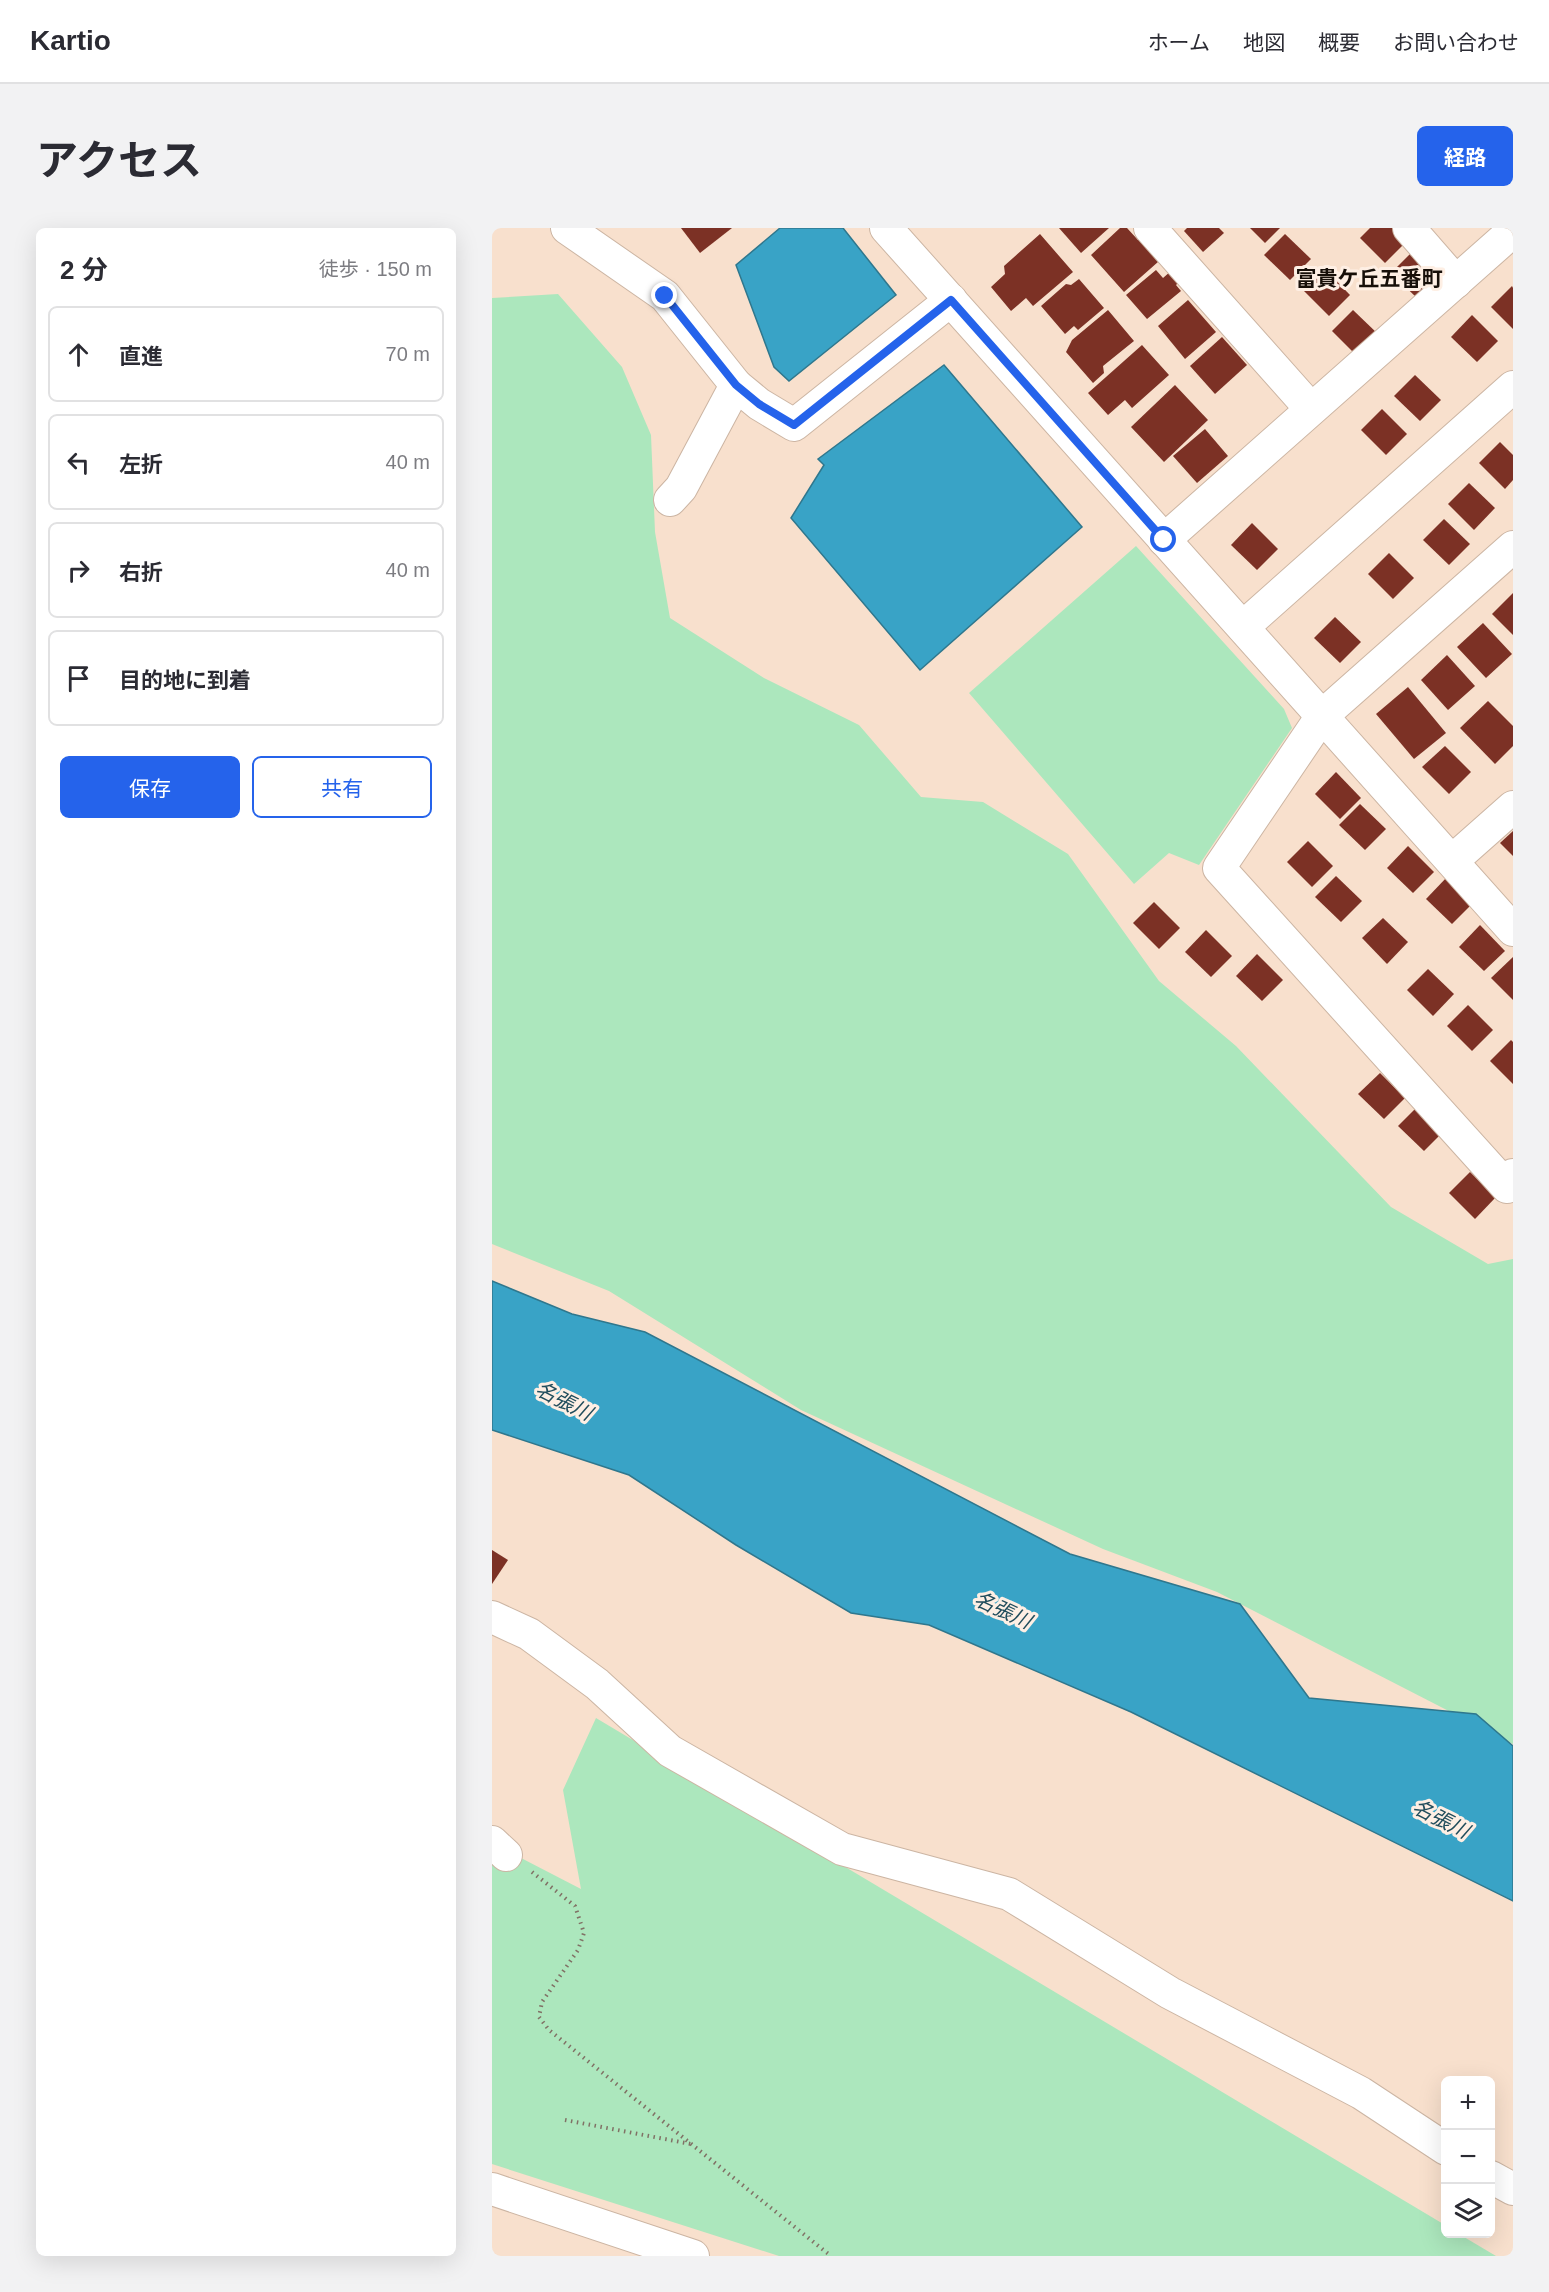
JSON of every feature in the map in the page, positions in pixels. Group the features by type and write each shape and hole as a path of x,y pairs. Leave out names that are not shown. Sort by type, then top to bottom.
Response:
{"street":[{"path":"567,228 665,296 736,385 759,404 794,425 951,300"},
{"path":"886,228 1513,930"},
{"path":"1150,228 1311,410"},
{"path":"1409,228 1456,282"},
{"path":"1164,540 1513,231"},
{"path":"670,500 681,488 736,385"},
{"path":"1243,627 1513,387"},
{"path":"1513,547 1322,716 1219,868 1507,1187 1513,1175"},
{"path":"1452,861 1513,807"},
{"path":"492,1617 529,1634 597,1684 670,1751 842,1849 1009,1894 1170,1993 1361,2093 1441,2146"},
{"path":"1495,2179 1513,2189"},
{"path":"492,2189 693,2256"}],"path":[{"path":"499,1849 545,1881 575,1906 584,1933 578,1950 542,2002 539,2017 549,2030 831,2256"},
{"path":"565,2120 692,2144"}],"green space":[{"path":"558,294 622,367 651,435 655,532 670,618 764,678 859,725 921,797 983,802 1068,854 1159,981 1236,1046 1391,1207 1488,1264 1513,1259 1513,1744 1217,1592 1103,1549 801,1410 609,1291 492,1244 492,298"},
{"path":"1136,546 1284,709 1292,728 1199,865 1169,853 1134,884 969,693"},
{"path":"596,1718 1441,2223 1441,2238 1466,2238 1496,2256 779,2256 492,2164 492,1843 581,1889 563,1790"}],"water":[{"path":"780,228 843,228 896,295 789,381 774,367 736,265"},
{"path":"944,365 1082,527 920,670 791,518 824,465 818,459"},
{"name":"名張川","path":"492,1281 572,1314 645,1332 1070,1554 1240,1604 1309,1698 1476,1714 1513,1746 1513,1901 1131,1712 929,1625 851,1613 736,1545 629,1475 492,1430"}],"building":[{"path":"681,228 732,228 700,253"},
{"path":"1059,228 1109,228 1081,253"},
{"path":"1120,228 1127,228 1138,240 1147,231 1167,254 1124,292 1091,255"},
{"path":"1187,228 1219,228 1224,233 1203,252 1184,231"},
{"path":"1250,228 1280,228 1265,243"},
{"path":"1370,228 1392,228 1406,242 1385,263 1360,238"},
{"path":"1040,234 1073,272 1033,306 1026,298 1011,311 991,287 1005,274 1004,266"},
{"path":"1285,234 1311,259 1290,280 1264,255"},
{"path":"1412,252 1438,277 1417,298 1391,273"},
{"path":"1325,269 1350,295 1329,316 1304,291"},
{"path":"1156,270 1163,278 1171,271 1180,281 1176,285 1181,291 1147,319 1126,295"},
{"path":"1079,279 1104,308 1078,330 1074,326 1065,334 1041,306 1066,284 1071,285"},
{"path":"1512,286 1513,288 1513,329 1491,307"},
{"path":"1188,300 1216,332 1185,359 1158,326"},
{"path":"1108,310 1134,341 1103,366 1104,373 1093,383 1066,352 1072,340"},
{"path":"1353,310 1379,335 1358,357 1332,331"},
{"path":"1472,315 1498,341 1477,362 1451,337"},
{"path":"1222,337 1247,365 1215,394 1190,366"},
{"path":"1142,345 1169,375 1132,408 1125,400 1108,415 1088,393"},
{"path":"1415,375 1441,400 1420,421 1394,396"},
{"path":"1175,385 1208,420 1164,462 1131,427"},
{"path":"1382,409 1407,434 1386,455 1361,430"},
{"path":"1205,429 1228,456 1197,483 1173,456"},
{"path":"1500,442 1513,455 1513,480 1505,489 1479,463"},
{"path":"1469,483 1495,508 1474,530 1448,504"},
{"path":"1444,519 1470,544 1449,565 1423,540"},
{"path":"1252,523 1278,549 1257,570 1231,545"},
{"path":"1389,553 1414,578 1393,599 1368,574"},
{"path":"1513,593 1513,635 1492,614"},
{"path":"1335,617 1361,642 1340,663 1314,638"},
{"path":"1483,623 1512,654 1486,678 1457,647"},
{"path":"1447,655 1475,686 1448,710 1421,680"},
{"path":"1408,687 1446,733 1414,759 1376,714"},
{"path":"1488,701 1513,726 1513,746 1495,764 1460,728"},
{"path":"1445,746 1471,772 1449,794 1422,767"},
{"path":"1336,772 1361,798 1340,819 1315,794"},
{"path":"1360,804 1386,829 1365,850 1339,825"},
{"path":"1513,831 1513,856 1500,843"},
{"path":"1308,841 1333,866 1312,887 1287,862"},
{"path":"1408,846 1434,872 1413,893 1387,868"},
{"path":"1336,876 1362,901 1341,922 1315,897"},
{"path":"1447,877 1473,903 1452,924 1426,899"},
{"path":"1154,902 1180,928 1159,949 1133,923"},
{"path":"1383,918 1408,942 1387,964 1362,938"},
{"path":"1480,925 1505,951 1484,971 1459,947"},
{"path":"1206,930 1232,956 1211,977 1185,952"},
{"path":"1257,954 1283,980 1262,1001 1236,976"},
{"path":"1513,957 1513,1000 1491,978"},
{"path":"1428,969 1454,994 1433,1016 1407,990"},
{"path":"1468,1005 1493,1030 1472,1051 1447,1026"},
{"path":"1511,1040 1513,1042 1513,1084 1490,1061"},
{"path":"1380,1073 1405,1098 1384,1119 1358,1094"},
{"path":"1419,1105 1445,1130 1424,1151 1398,1126"},
{"path":"1470,1172 1496,1197 1475,1219 1449,1193"},
{"path":"492,1550 508,1560 492,1584"}],"district":[{"name":"富貴ケ丘五番町","path":"1369,279"}],"route":[{"path":"665,296 736,385 759,404 794,425 951,300 1164,540"}]}
